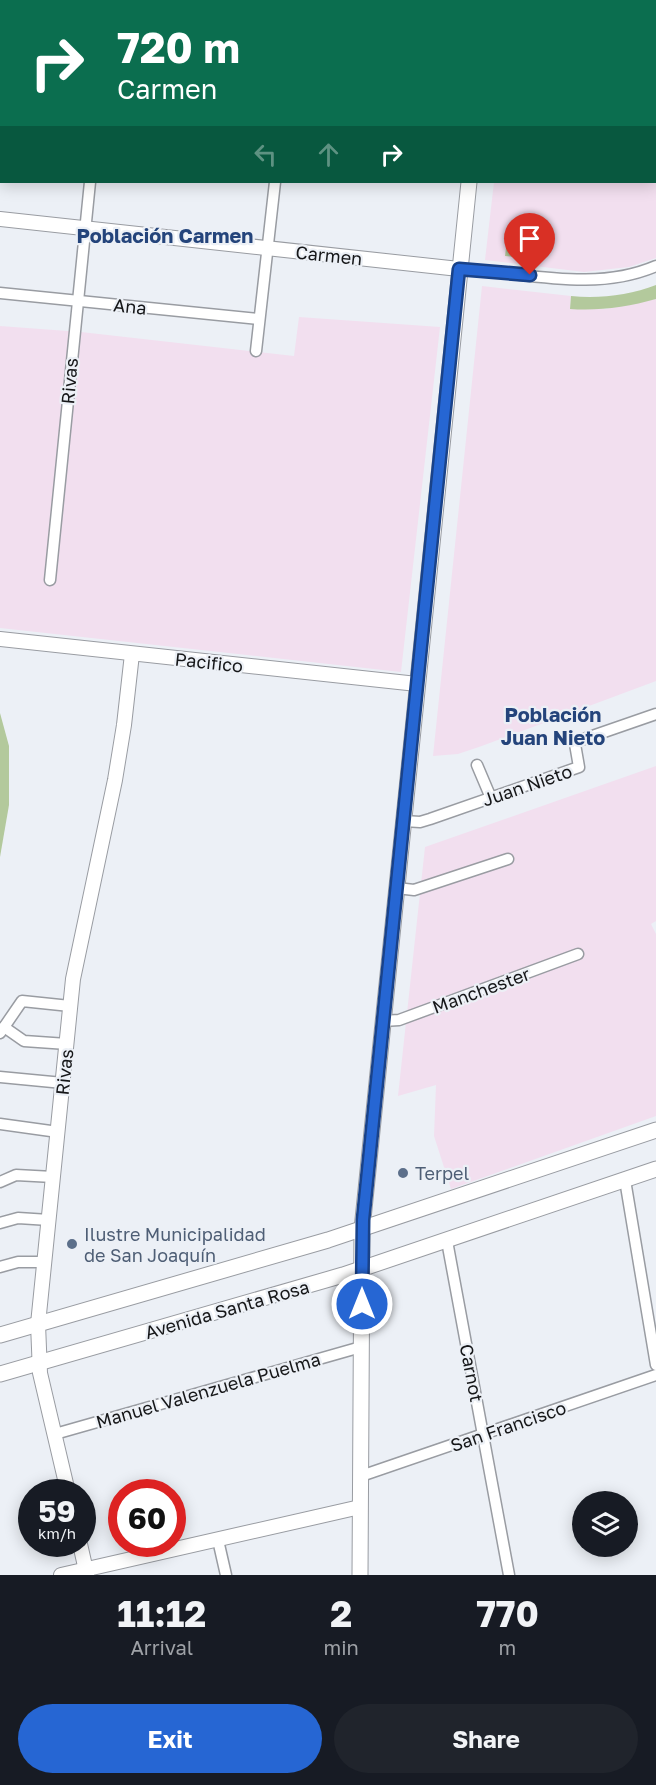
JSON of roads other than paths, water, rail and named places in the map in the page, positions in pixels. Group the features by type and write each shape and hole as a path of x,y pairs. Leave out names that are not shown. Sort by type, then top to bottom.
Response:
{"main road":[{"path":"360,1575 362,1229 469,183"},
{"name":"Avenida Santa Rosa","path":"0,1335 362,1229 656,1130"},
{"name":"Avenida Santa Rosa","path":"0,1374 362,1269 656,1169"}],"street":[{"name":"Rivas","path":"50,580 90,183"},
{"path":"256,351 274,183"},
{"name":"Carmen","path":"0,219 459,269 595,280 629,276 656,266"},
{"name":"Ana","path":"0,293 259,319"},
{"name":"Pacifico","path":"0,639 417,684"},
{"name":"Rivas","path":"65,1479 39,1362 38,1324 73,979 116,780 132,654"},
{"name":"Juan Nieto","path":"404,821 420,822 579,767 575,744 578,741 656,714"},
{"path":"477,765 491,798"},
{"path":"397,888 414,890 508,859"},
{"name":"Manchester","path":"383,1021 399,1020 578,954"},
{"path":"67,1044 24,1041 2,1030 22,1001 70,1006"},
{"path":"0,1077 63,1083"},
{"path":"0,1124 58,1132"},
{"path":"0,1182 16,1175 53,1177"},
{"path":"625,1180 656,1365"},
{"path":"0,1223 18,1218 49,1220"},
{"name":"Carnot","path":"447,1241 509,1575"},
{"path":"0,1267 18,1262 45,1262"},
{"name":"Manuel Valenzuela Puelma","path":"55,1434 361,1347"},
{"name":"San Francisco","path":"361,1476 656,1375"},
{"path":"61,1575 86,1572 360,1507"},
{"path":"218,1539 226,1575"},
{"path":"83,1557 86,1572"}],"place":[{"name":"Terpel","path":"403,1173"},
{"name":"Ilustre Municipalidad de San Joaquín","path":"72,1244"}],"district":[{"name":"Población Carmen","path":"165,235"},
{"name":"Población Juan Nieto","path":"553,726"}]}
